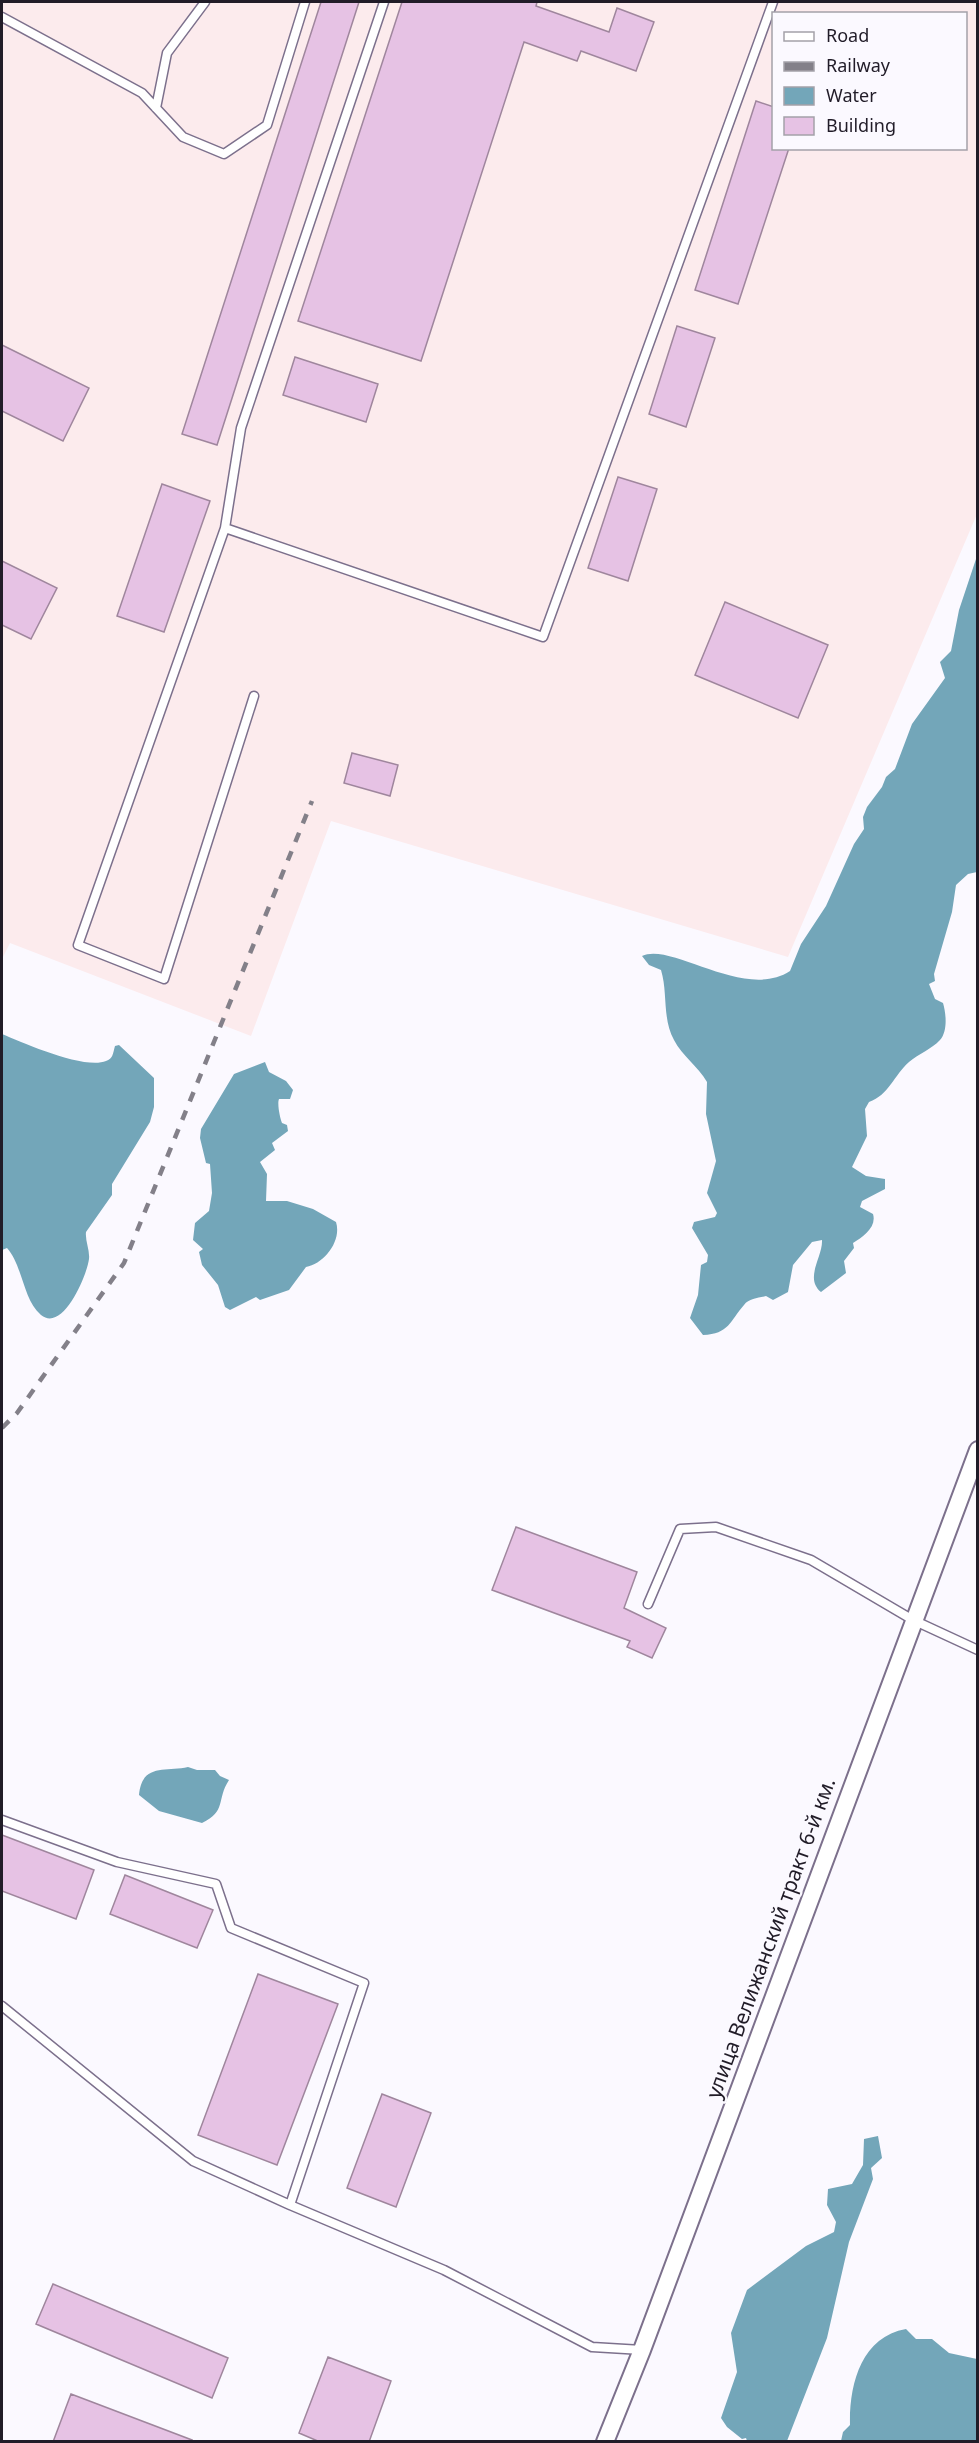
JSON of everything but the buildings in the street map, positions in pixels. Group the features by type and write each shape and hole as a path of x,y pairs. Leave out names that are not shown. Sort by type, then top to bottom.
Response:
{"street":[{"name":"улица Велижанский тракт 6-й км.","path":"605,2442 642,2350 978,1450"}],"lane":[{"path":"156,108 167,53 205,2"},
{"path":"2,16 142,93 183,137 224,154 267,125 305,2"},
{"path":"254,696 164,979 78,945 225,528 241,428 384,2"},
{"path":"225,528 543,637 773,2"},
{"path":"648,1604 680,1529 717,1527 811,1560 913,1620 978,1650"},
{"path":"2,1820 117,1862 216,1884 231,1928 364,1983 290,2205"},
{"path":"2,2006 193,2161 444,2270 592,2347 642,2350"}],"shaded area":[{"path":"2,2 977,2 977,514 788,957 331,821 251,1036 10,943 2,959"}],"water":[{"path":"977,556 977,872 968,874 956,885 952,912 934,974 935,981 929,984 935,999 943,1003 945,1027 943,1036 937,1043 909,1062 882,1095 869,1102 865,1109 867,1136 852,1167 866,1176 885,1179 885,1189 862,1201 860,1207 873,1214 874,1219 865,1235 853,1243 854,1248 844,1261 846,1273 821,1292 816,1286 814,1274 822,1240 812,1242 793,1265 788,1292 773,1300 766,1296 749,1301 724,1329 703,1335 690,1318 698,1295 701,1265 707,1262 708,1255 692,1228 694,1222 715,1217 717,1213 707,1193 716,1161 706,1114 707,1082 677,1046 670,1032 661,970 649,965 642,956 655,954 671,957 731,976 752,979 772,978 790,971 801,944 826,906 854,844 864,829 863,817 867,807 882,787 886,777 895,769 912,724 945,678 940,662 951,651 959,610"},
{"path":"2,1034 54,1054 84,1062 96,1063 108,1060 115,1046 119,1045 154,1078 154,1107 150,1122 112,1184 112,1195 86,1232 89,1259 84,1277 65,1309 58,1316 49,1318 41,1315 35,1309 12,1255 7,1248 2,1250"},
{"path":"265,1062 269,1072 286,1081 293,1090 290,1099 279,1099 278,1101 281,1121 287,1125 288,1131 272,1143 275,1150 260,1162 267,1174 266,1201 287,1201 313,1209 336,1222 336,1237 325,1256 306,1267 289,1290 260,1300 256,1297 230,1310 225,1307 218,1285 202,1265 199,1252 203,1249 193,1240 195,1223 209,1211 212,1193 210,1164 206,1163 200,1138 201,1129 234,1074"},
{"path":"188,1767 197,1770 215,1770 220,1776 229,1780 215,1814 202,1823 159,1811 139,1795 141,1785 150,1773"},
{"path":"878,2136 882,2158 871,2168 873,2179 849,2242 827,2338 787,2441 742,2439 727,2427 721,2418 737,2372 731,2333 747,2290 806,2246 834,2232 836,2222 827,2205 828,2189 852,2184 863,2165 864,2139"},
{"path":"906,2329 916,2339 932,2339 949,2353 977,2359 977,2441 841,2441 843,2432 850,2425 855,2379 868,2352 891,2334"}],"railway":[{"path":"2,1428 17,1413 124,1263 312,801"}]}
